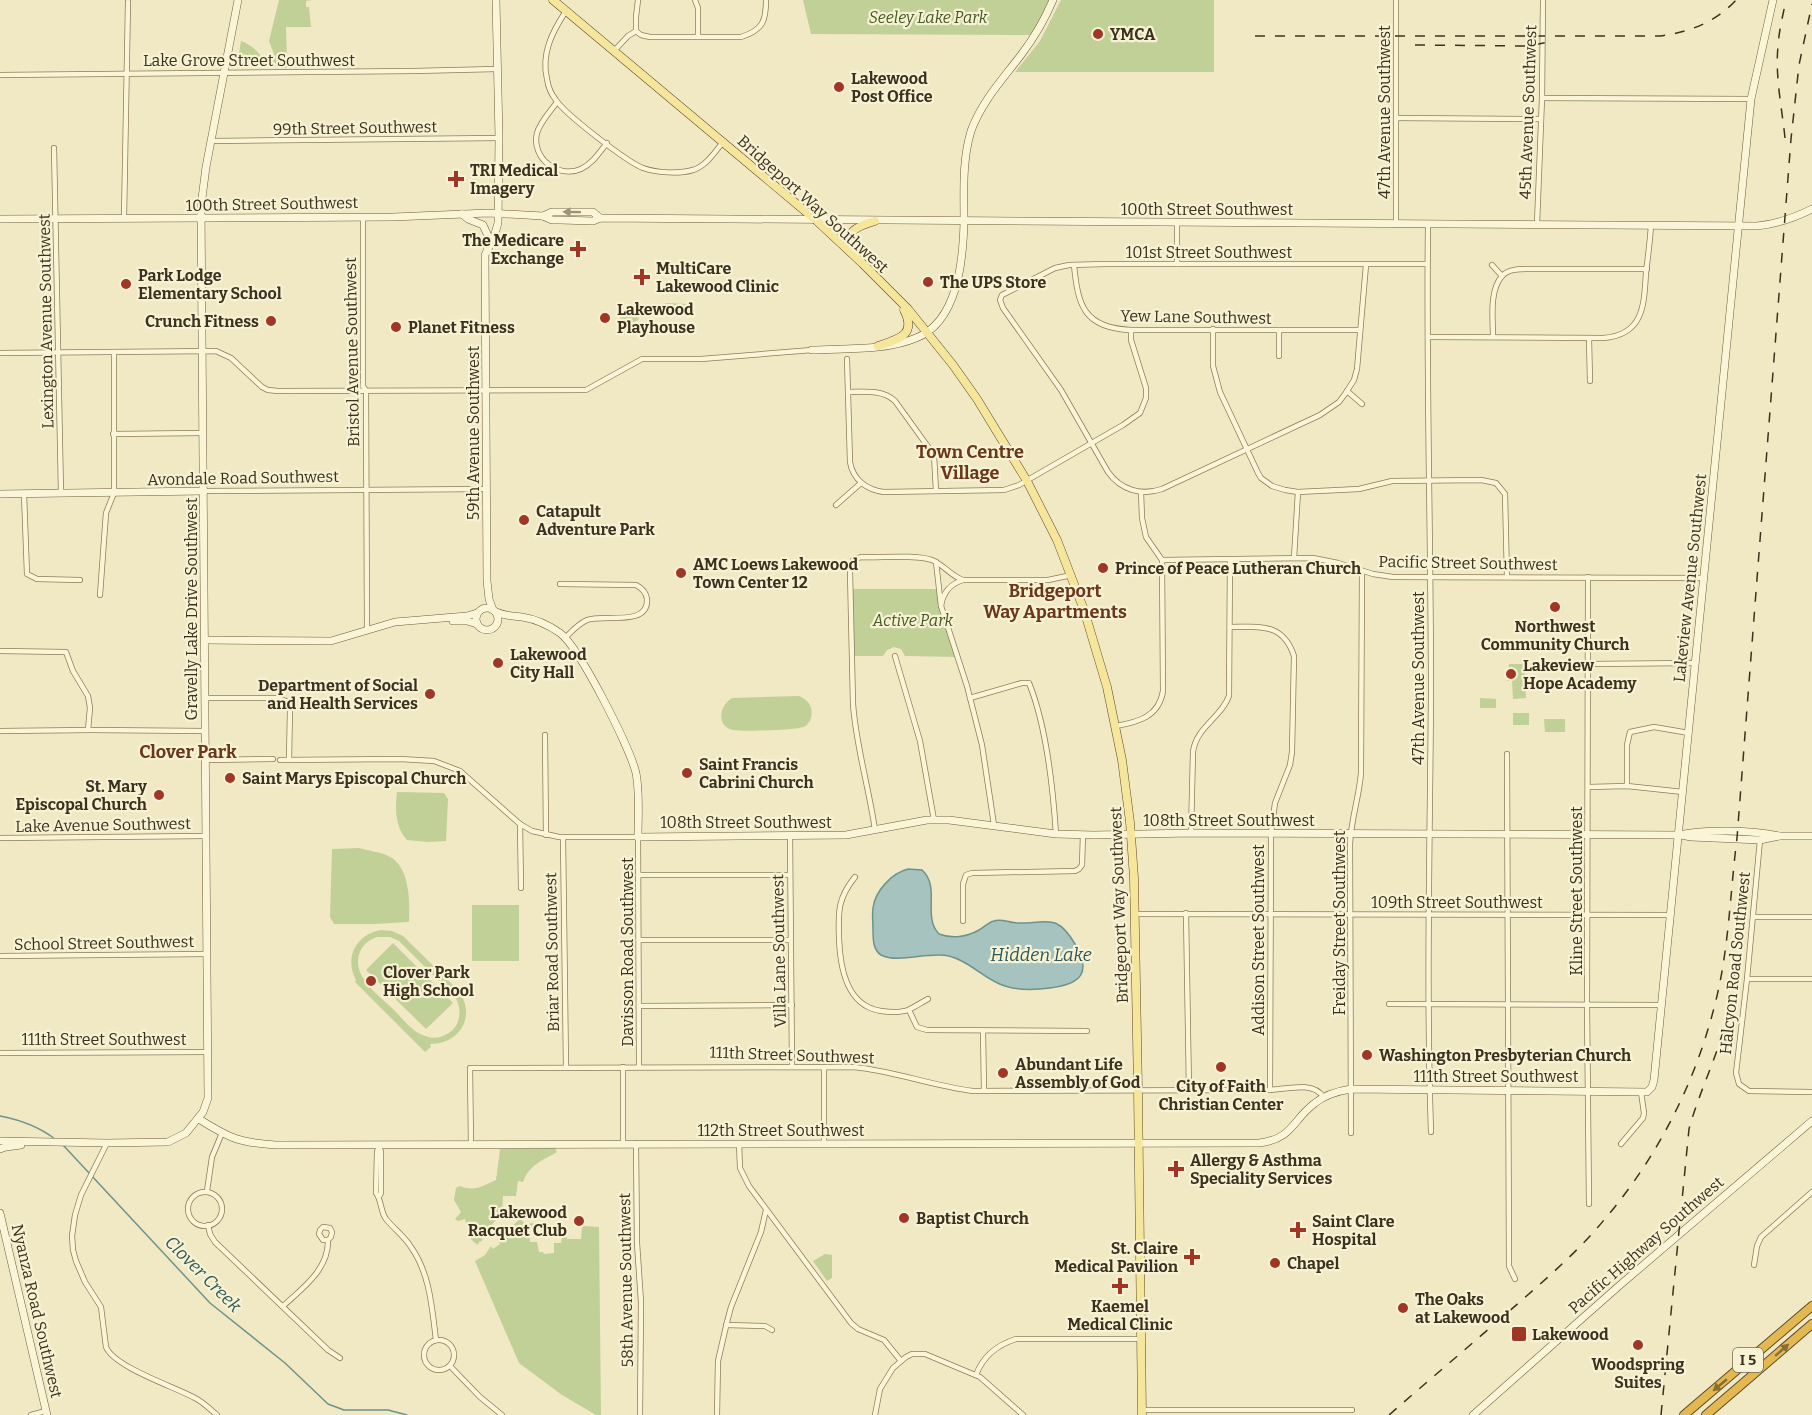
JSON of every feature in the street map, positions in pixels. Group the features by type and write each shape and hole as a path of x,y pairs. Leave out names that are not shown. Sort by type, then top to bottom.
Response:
{"highway":[{"name":"I 5","path":"1684,1415 1812,1306"},
{"name":"I 5","path":"1706,1415 1812,1324"}],"main road":[{"name":"Bridgeport Way Southwest","path":"553,0 817,220 862,263 927,332 977,399 1027,481 1050,525 1071,575 1099,657 1116,726 1126,783 1131,834 1138,1090 1142,1412"},
{"path":"862,263 852,247 851,234 859,226 875,221"},
{"path":"878,346 901,337 909,328 909,321 899,301"}],"street":[{"name":"Gravelly Lake Drive Southwest","path":"199,1119 208,1098 201,219 203,187 238,0"},
{"name":"59th Avenue Southwest","path":"494,611 489,599 487,581 485,255 494,237 499,214 496,0"},
{"path":"636,31 638,0"},
{"path":"695,0 698,8 698,37"},
{"path":"636,31 650,37 741,37 755,32 765,19 765,0"},
{"path":"0,353 216,351 225,354 268,390 586,390 642,360 701,359 878,346 907,341 927,332 939,322 956,285 961,261 964,221 964,166 976,118 991,92 1035,35 1053,0"},
{"name":"47th Avenue Southwest","path":"1396,0 1396,224"},
{"name":"45th Avenue Southwest","path":"1537,224 1544,0"},
{"name":"Lakeview Avenue Southwest","path":"1641,1092 1647,1092 1653,1084 1751,99 1773,0"},
{"path":"124,219 128,2"},
{"path":"566,10 554,30 545,62 547,80 557,102 570,115 626,158 644,168 672,171 693,170 706,162 723,142"},
{"path":"614,51 636,31"},
{"name":"Lake Grove Street Southwest","path":"0,75 497,69"},
{"path":"1542,98 1751,99"},
{"path":"557,102 541,123 537,134 538,150 547,165 564,171 578,170 588,166 607,143"},
{"path":"1396,118 1541,119"},
{"name":"99th Street Southwest","path":"211,141 499,138"},
{"name":"Lexington Avenue Southwest","path":"54,148 62,494"},
{"name":"100th Street Southwest","path":"0,219 201,219 462,214 543,216 552,212 593,212 600,218 1738,226 1770,225 1789,220 1812,209"},
{"path":"462,214 468,219 481,223 485,228 488,236 485,255"},
{"name":"Bristol Avenue Southwest","path":"363,217 367,630"},
{"path":"1177,223 1177,264"},
{"name":"47th Avenue Southwest","path":"1428,224 1428,481 1431,576 1429,1089 1431,1132"},
{"path":"1428,337 1589,339 1617,336 1627,331 1636,323 1643,310 1651,225"},
{"name":"101st Street Southwest","path":"1092,443 1061,390 1003,308 1000,299 1002,295 1047,271 1074,265 1427,264"},
{"name":"Yew Lane Southwest","path":"1074,265 1078,295 1086,312 1106,327 1131,330 1360,330"},
{"path":"1092,443 1115,481 1130,489 1153,492 1320,415 1339,402 1357,369 1366,265"},
{"path":"1492,265 1502,276"},
{"path":"1493,337 1493,300 1502,276 1512,270 1647,268"},
{"path":"1213,329 1213,366 1216,381 1261,478 1278,488 1298,492 1359,489 1392,481 1481,480 1493,482 1500,485 1505,494 1507,577"},
{"path":"847,359 850,462 853,472 861,483 880,491 1008,490 1136,417 1144,404 1146,388 1131,340 1131,330"},
{"path":"1279,330 1279,356"},
{"path":"1589,339 1590,381"},
{"path":"100,595 106,513 114,493 114,352"},
{"path":"1347,391 1362,404"},
{"path":"848,392 882,393 896,400 934,455 936,492"},
{"path":"113,435 203,434"},
{"path":"836,505 861,483"},
{"name":"Avondale Road Southwest","path":"0,494 486,489"},
{"path":"1116,726 1148,717 1156,710 1162,698 1162,560 1146,537 1142,518 1141,492"},
{"path":"1294,558 1298,492"},
{"path":"24,494 27,574 37,579 80,580"},
{"path":"875,830 854,719 850,572 853,560 918,558 936,562 963,580"},
{"name":"Pacific Street Southwest","path":"1162,560 1294,558 1322,560 1381,576 1704,578"},
{"path":"1191,833 1193,747 1200,732 1222,710 1229,696 1230,559"},
{"path":"936,562 938,596 970,698 986,766 994,825"},
{"name":"Freiday Street Southwest","path":"1351,1133 1350,834 1361,773 1362,571"},
{"path":"943,613 942,600 946,591 954,583 963,580 1052,580 1071,575"},
{"name":"Kline Street Southwest","path":"1587,577 1589,1204"},
{"name":"59th Avenue Southwest","path":"480,611 487,581"},
{"path":"560,584 636,585 643,590 646,597 645,608 641,614 592,619 578,625 565,638"},
{"path":"205,640 342,639 395,622 467,616 488,608 506,616 524,617 536,621 555,630 565,638 579,657 632,759 637,781 638,837 546,835 520,824 466,776 455,768 441,763 400,759 280,760"},
{"path":"477,624 476,618 480,611"},
{"path":"494,611 498,619 495,625"},
{"path":"439,619 467,621 486,630 506,621 536,621"},
{"name":"Addison Street Southwest","path":"1230,627 1263,627 1274,630 1288,641 1294,656 1292,752 1290,765 1275,803 1271,833 1270,1090"},
{"path":"0,651 66,652 73,671 88,696 90,708 88,730"},
{"path":"895,656 920,741 934,820"},
{"path":"1588,664 1696,663"},
{"path":"970,698 1024,683 1030,684 1042,730 1054,801 1056,834"},
{"path":"205,699 278,698 286,700 290,710 289,759"},
{"path":"1627,786 1628,735 1633,731 1654,727 1689,733"},
{"path":"0,732 88,730 205,732"},
{"path":"545,735 546,835"},
{"path":"1507,754 1509,1266 1515,1279"},
{"path":"206,760 273,759"},
{"path":"1588,787 1627,786 1683,792"},
{"name":"108th Street Southwest","path":"638,837 846,835 934,820 994,825 1056,834 1679,835 1760,840 1779,836 1812,836"},
{"path":"520,824 521,888"},
{"name":"108th Street Southwest","path":"1679,835 1692,832 1740,832 1779,836"},
{"path":"963,921 963,882 966,874 1075,871 1083,863 1083,834"},
{"name":"Villa Lane Southwest","path":"790,835 792,1067"},
{"name":"Lake Avenue Southwest","path":"0,838 206,836"},
{"name":"Briar Road Southwest","path":"563,837 566,1067"},
{"name":"Davisson Road Southwest","path":"638,837 639,1066"},
{"name":"Halcyon Road Southwest","path":"1760,840 1736,1069 1737,1080 1741,1087 1750,1092 1812,1092"},
{"path":"639,875 790,875"},
{"path":"855,877 846,888 839,905 839,953 847,983 854,996 869,1009 886,1012 909,1010 928,999"},
{"path":"1186,913 1189,1090"},
{"name":"109th Street Southwest","path":"1134,914 1671,915"},
{"path":"1753,916 1812,917"},
{"path":"639,940 791,940"},
{"name":"School Street Southwest","path":"0,956 207,954"},
{"path":"1747,979 1812,979"},
{"path":"1389,1004 1661,1005"},
{"path":"639,1006 792,1005"},
{"path":"909,1010 919,1029 1087,1031"},
{"path":"983,1031 984,1091"},
{"name":"111th Street Southwest","path":"0,1053 208,1053"},
{"path":"623,1067 623,1143"},
{"path":"824,1067 824,1143"},
{"name":"111th Street Southwest","path":"471,1145 470,1068 824,1067 873,1069 959,1089 984,1091 1270,1090 1311,1087 1320,1092 1323,1098"},
{"name":"111th Street Southwest","path":"1351,1089 1641,1092"},
{"name":"112th Street Southwest","path":"199,1119 236,1140 266,1144 1259,1143 1275,1140 1285,1135 1311,1106 1323,1098 1351,1089"},
{"path":"1621,1144 1643,1118 1641,1092"},
{"path":"0,1141 168,1142 186,1133 199,1119"},
{"name":"Pacific Highway Southwest","path":"1473,1415 1812,1121"},
{"path":"207,1191 212,1157 222,1133"},
{"path":"0,1149 39,1142"},
{"path":"107,1143 86,1182 75,1215 73,1250 85,1282 101,1307 108,1353 120,1362 198,1399 218,1415"},
{"name":"58th Avenue Southwest","path":"636,1143 637,1243 641,1302 640,1415"},
{"path":"740,1143 739,1163 742,1173 766,1210 851,1323 858,1329 884,1340 901,1361"},
{"path":"379,1145 381,1152 380,1206 386,1218 409,1244 424,1271 433,1312 436,1340"},
{"path":"207,1191 217,1197 222,1207 220,1218 208,1225 195,1222 188,1208 189,1202 196,1194 207,1191"},
{"path":"1754,1265 1756,1246 1761,1237 1812,1192"},
{"path":"717,1415 718,1362 726,1325 758,1241 766,1210"},
{"name":"Nyanza Road Southwest","path":"0,1213 47,1413"},
{"path":"208,1225 215,1242 328,1350 340,1358"},
{"path":"283,1306 323,1264 328,1239"},
{"path":"726,1325 765,1326 772,1330"},
{"path":"976,1375 981,1363 993,1350 1004,1343 1016,1340 1141,1339"},
{"path":"436,1340 445,1341 452,1348 454,1357 450,1366 441,1370 427,1365 425,1360 425,1350 431,1342 436,1340"},
{"path":"875,1415 876,1402 883,1383 893,1368 912,1354 925,1354 976,1375 986,1381 1023,1415"},
{"path":"450,1366 480,1397 502,1415"},
{"path":"1142,1412 1352,1410"},
{"path":"31,1415 47,1413"}],"green space":[{"path":"279,0 312,0 306,1 306,7 309,7 311,27 286,27 286,68 273,66 274,54 269,41"},
{"name":"Seeley Lake Park","path":"803,0 1053,0 1035,35 811,34"},
{"path":"1061,0 1214,0 1214,72 1015,72 1040,41"},
{"path":"241,41 249,44 255,50 264,64 247,63 247,57 239,53"},
{"path":"668,303 686,304 688,307 682,312 656,307 648,314 636,308"},
{"path":"636,308 639,317 638,320 628,325 624,335 619,334 620,315"},
{"name":"Active Park","path":"850,589 937,589 958,657 905,656 901,649 894,647 887,650 883,656 851,656"},
{"path":"1509,664 1525,664 1526,698 1513,699 1512,681 1507,681"},
{"path":"799,696 809,703 812,713 810,721 803,727 738,731 728,728 722,720 724,706 732,698"},
{"path":"1480,698 1496,699 1496,708 1480,708"},
{"path":"1513,713 1529,713 1529,725 1513,725"},
{"path":"1544,719 1565,719 1565,732 1545,732"},
{"path":"397,792 444,793 448,799 446,841 407,840 400,829 397,818"},
{"path":"359,848 384,854 398,863 408,887 409,922 334,924 330,917 332,849"},
{"path":"472,905 519,905 519,961 472,961"},
{"path":"392,931 403,936 457,989 463,998 466,1017 463,1026 451,1039 430,1044 431,1047 425,1052 355,982 352,956 359,942 372,932","holes":["377,937 390,937 399,941 455,997 459,1007 459,1017 457,1024 447,1034 434,1038 416,1031 362,977 358,961 363,947"]},
{"path":"393,943 453,1003 426,1029 366,970"},
{"path":"555,1148 557,1152 533,1167 523,1182 518,1181 516,1196 503,1196 502,1213 484,1234 482,1241 478,1245 474,1242 465,1219 458,1221 455,1219 461,1212 454,1200 456,1188 460,1186 478,1188 496,1180 500,1149"},
{"path":"520,1219 526,1224 534,1223 537,1226 537,1228 529,1228 530,1242 537,1242 539,1252 544,1254 554,1253 554,1243 561,1243 562,1237 581,1239 582,1226 599,1227 601,1415 596,1415 562,1395 519,1363 475,1261 485,1255 491,1246 493,1249 500,1244 497,1239"},
{"path":"825,1254 832,1255 832,1278 827,1281 813,1261"}],"water":[{"name":"Hidden Lake","path":"908,869 922,870 927,877 931,893 932,919 939,934 964,936 997,920 1017,923 1050,922 1062,927 1075,944 1083,963 1083,970 1076,980 1069,984 1022,989 998,983 957,958 949,956 896,958 881,955 876,950 873,941 874,902 890,879"}],"waterway":[{"name":"Clover Creek","path":"0,1116 29,1124 55,1139"},
{"name":"Clover Creek","path":"63,1145 210,1303 285,1363 328,1404 344,1410 388,1410 407,1415"}],"railway":[{"path":"1255,36 1660,36 1702,25 1720,14 1736,0"},
{"path":"1785,138 1777,58 1786,0"},
{"path":"1389,1415 1544,1280 1604,1220 1641,1171 1672,1119 1707,1034 1720,984 1729,921 1791,139 1799,65 1812,4"},
{"path":"1415,45 1528,46 1554,41"},
{"path":"1661,1415 1689,1129 1718,1048 1729,1005 1736,961 1738,902"}],"place":[{"name":"YMCA","path":"1098,34"},
{"name":"Lakewood Post Office","path":"839,87"},
{"name":"TRI Medical Imagery","path":"456,179"},
{"name":"The Medicare Exchange","path":"578,249"},
{"name":"MultiCare Lakewood Clinic","path":"642,277"},
{"name":"The UPS Store","path":"928,282"},
{"name":"Park Lodge Elementary School","path":"126,284"},
{"name":"Lakewood Playhouse","path":"605,318"},
{"name":"Crunch Fitness","path":"271,321"},
{"name":"Planet Fitness","path":"396,327"},
{"name":"Catapult Adventure Park","path":"524,520"},
{"name":"Prince of Peace Lutheran Church","path":"1103,568"},
{"name":"AMC Loews Lakewood Town Center 12","path":"681,573"},
{"name":"Northwest Community Church","path":"1555,607"},
{"name":"Lakewood City Hall","path":"498,663"},
{"name":"Lakeview Hope Academy","path":"1511,674"},
{"name":"Department of Social and Health Services","path":"430,694"},
{"name":"Saint Francis Cabrini Church","path":"687,773"},
{"name":"Saint Marys Episcopal Church","path":"230,778"},
{"name":"St. Mary Episcopal Church","path":"159,795"},
{"name":"Clover Park High School","path":"371,981"},
{"name":"Washington Presbyterian Church","path":"1367,1055"},
{"name":"City of Faith Christian Center","path":"1221,1067"},
{"name":"Abundant Life Assembly of God","path":"1003,1073"},
{"name":"Allergy & Asthma Speciality Services","path":"1176,1169"},
{"name":"Baptist Church","path":"904,1218"},
{"name":"Lakewood Racquet Club","path":"579,1221"},
{"name":"Saint Clare Hospital","path":"1298,1230"},
{"name":"St. Claire Medical Pavilion","path":"1192,1257"},
{"name":"Chapel","path":"1275,1263"},
{"name":"Kaemel Medical Clinic","path":"1120,1286"},
{"name":"The Oaks at Lakewood","path":"1403,1308"},
{"name":"Lakewood","path":"1519,1334"},
{"name":"Woodspring Suites","path":"1638,1345"}],"district":[{"name":"Town Centre Village","path":"970,462"},
{"name":"Bridgeport Way Apartments","path":"1055,601"},
{"name":"Clover Park","path":"188,752"}]}
